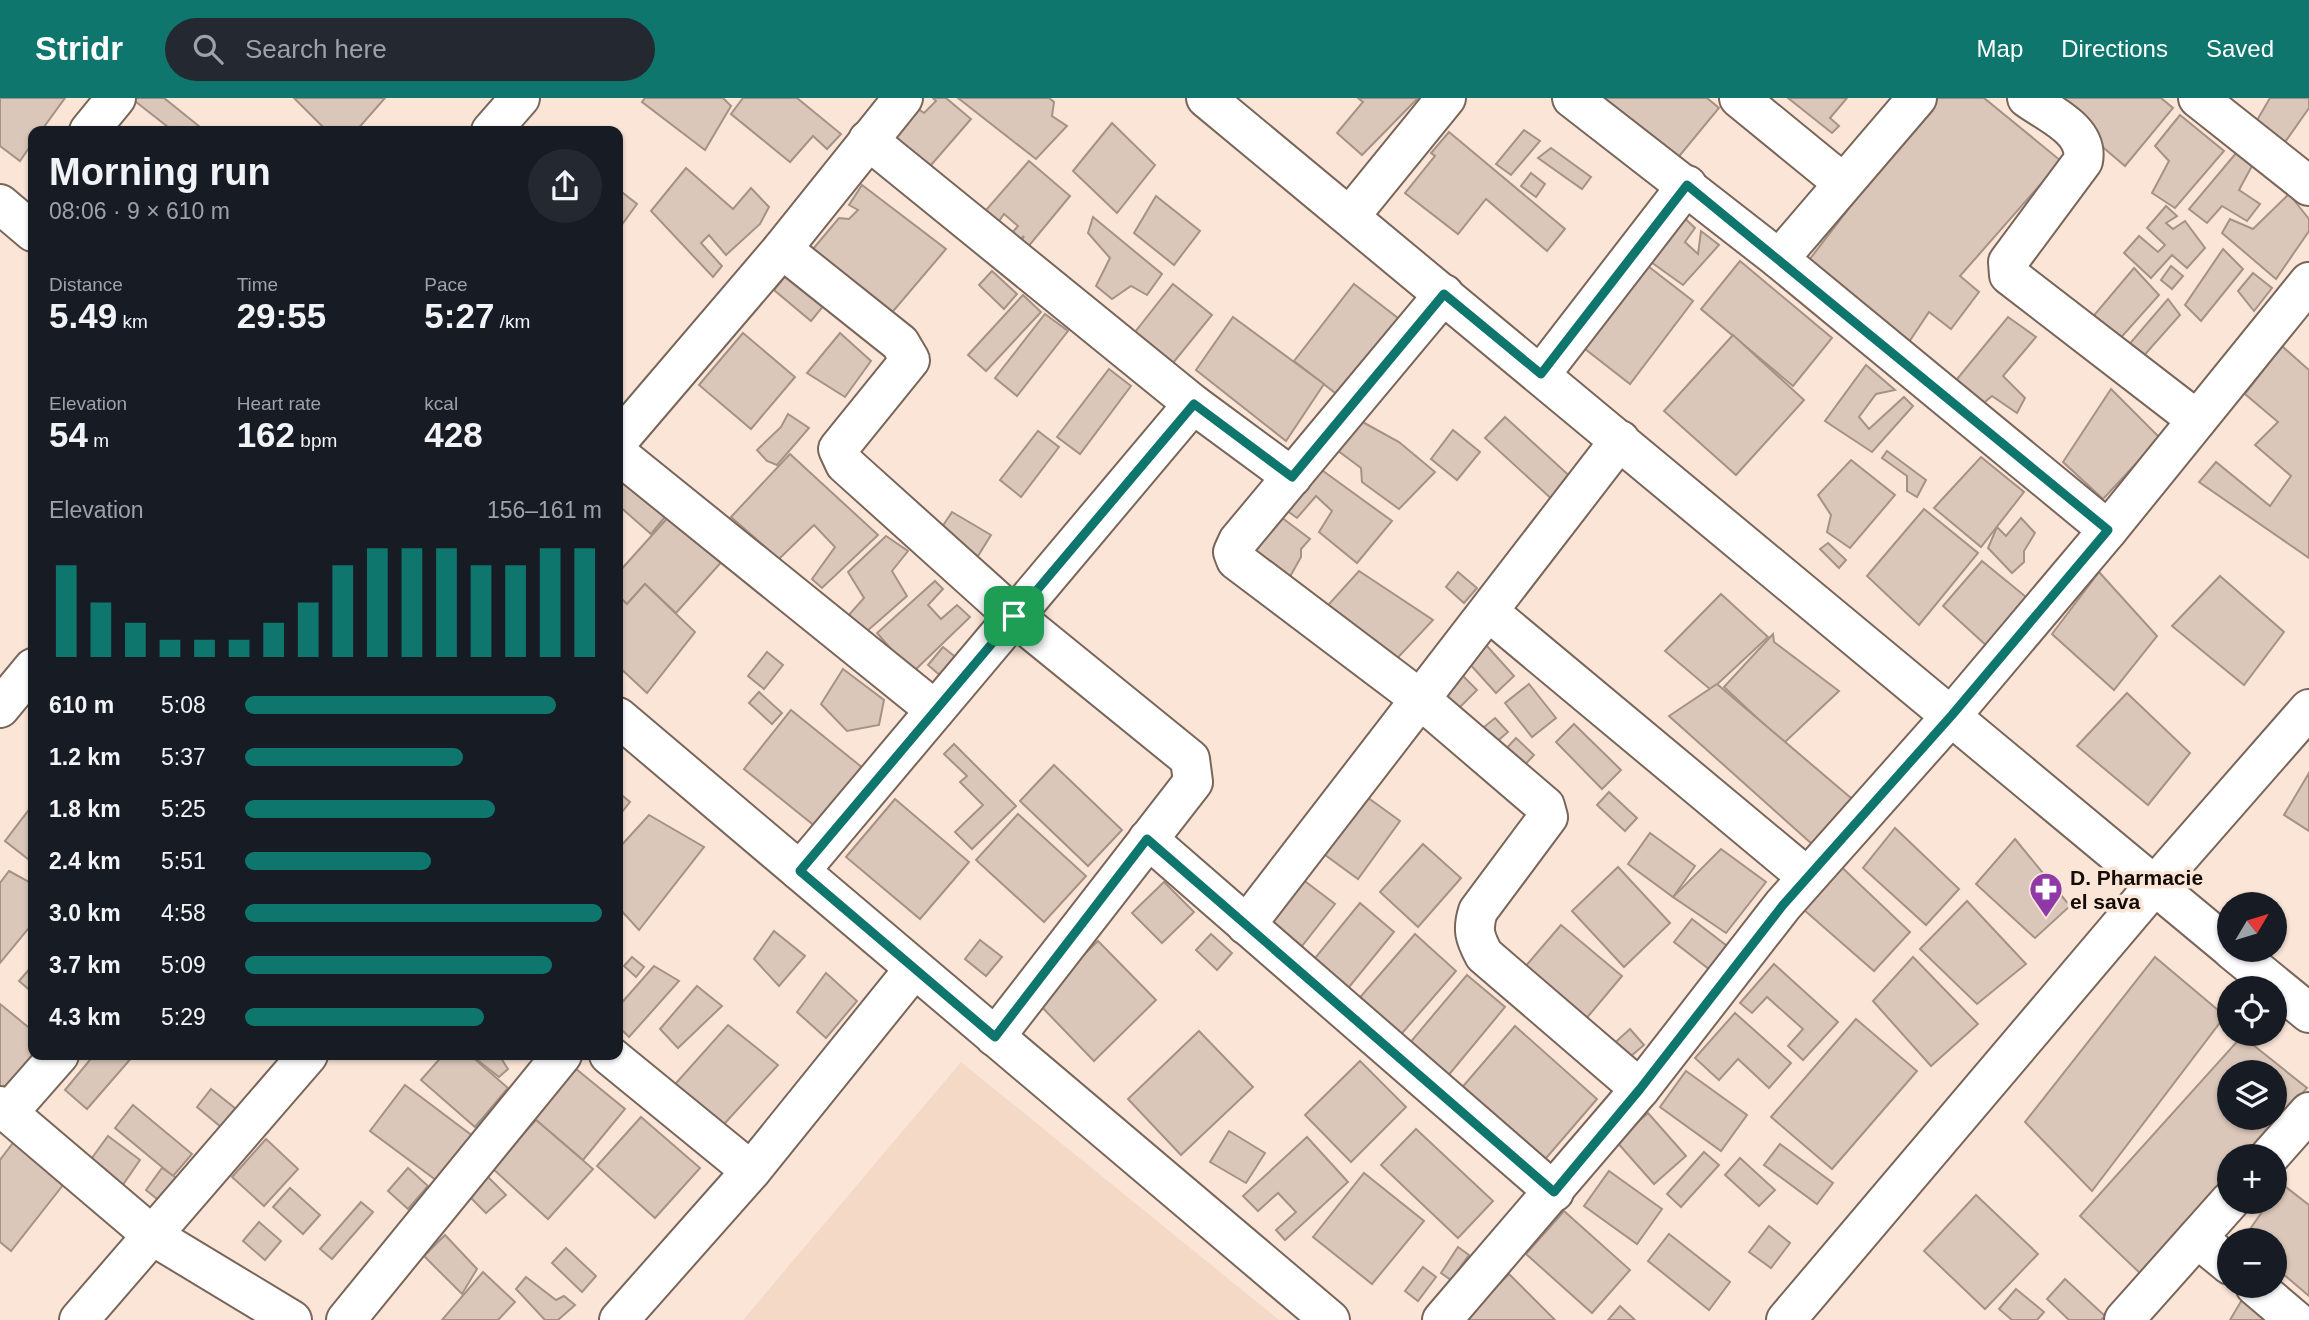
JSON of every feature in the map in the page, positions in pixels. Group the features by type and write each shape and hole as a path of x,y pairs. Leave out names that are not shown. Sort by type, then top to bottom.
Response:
{"street":[{"path":"93,126 116,98"},
{"path":"495,126 520,98"},
{"path":"623,435 782,249 903,98"},
{"path":"1206,98 2217,938"},
{"path":"1350,216 1446,98"},
{"path":"1572,98 1779,259 2108,530"},
{"path":"1739,98 1843,183"},
{"path":"1779,259 1917,98"},
{"path":"2027,98 2078,135 2085,149 2083,161 2008,262 2009,275 2197,421"},
{"path":"2198,98 2309,186"},
{"path":"868,140 1194,404 1292,477"},
{"path":"1541,374 1687,185"},
{"path":"782,249 900,343 910,360 838,449 840,457 1014,616 1190,759 1193,782 995,1037"},
{"path":"1442,1320 1640,1089 1807,877 1835,850 2108,530 2309,282"},
{"path":"1444,294 1238,541 1233,552 1236,560 1420,699 1545,806 1548,817 1478,911 1473,928 1484,955 1640,1089"},
{"path":"800,871 1194,404"},
{"path":"1246,925 1620,440"},
{"path":"623,458 935,710"},
{"path":"1489,611 1807,877"},
{"path":"0,708 28,674"},
{"path":"1786,1320 2154,886 2309,709"},
{"path":"623,721 1330,1320"},
{"path":"1147,839 1554,1192"},
{"path":"2247,962 2309,1013"},
{"path":"619,1320 751,1171 914,969"},
{"path":"54,1060 4,1110 153,1236 292,1320"},
{"path":"79,1320 303,1060"},
{"path":"346,1320 558,1060"},
{"path":"615,1060 751,1171"},
{"path":"2281,1144 2309,1112"},
{"path":"2124,1320 2218,1214"},
{"path":"2197,1238 2217,1254"},
{"path":"2269,1298 2295,1320"}],"shaded area":[{"path":"961,1062 1279,1320 743,1320"}],"building":[{"path":"0,98 65,98 45,126 28,126 28,149 20,161 0,146"},
{"path":"131,98 164,98 199,126 167,126"},
{"path":"294,98 385,98 360,126 322,126"},
{"path":"645,98 723,98 731,106 705,150 642,102"},
{"path":"743,98 797,98 841,134 827,149 813,136 790,162 731,114"},
{"path":"933,98 946,98 971,119 925,172 884,131 913,105 924,113 936,101"},
{"path":"958,98 1049,98 1054,102 1052,116 1067,126 1036,159"},
{"path":"1358,98 1418,98 1362,155 1337,133 1363,102"},
{"path":"1601,98 1707,98 1719,108 1676,160"},
{"path":"1788,98 1847,98 1830,118 1839,126 1832,133"},
{"path":"1934,98 1984,98 2061,161 1960,276 1979,292 1951,329 1929,312 1905,348 1806,264"},
{"path":"2045,98 2161,98 2173,108 2125,166"},
{"path":"2270,98 2309,98 2309,108 2278,152 2253,127"},
{"path":"2180,115 2224,151 2175,208 2152,193 2169,161 2155,146"},
{"path":"1112,123 1155,165 1117,213 1073,171"},
{"path":"1524,130 1540,141 1511,175 1496,164"},
{"path":"1449,132 1565,229 1547,251 1486,199 1458,234 1405,193 1435,156 1431,153"},
{"path":"1551,148 1591,177 1582,189 1538,158"},
{"path":"2237,152 2252,166 2239,190 2260,204 2247,221 2222,206 2207,223 2189,209"},
{"path":"1029,161 1070,196 1023,253 1018,247 1024,236 1015,244 1007,239 1018,226 1004,214 993,230 980,217"},
{"path":"686,168 733,209 751,188 769,207 760,224 726,255 709,235 701,243 722,266 713,277 651,211"},
{"path":"1531,173 1545,184 1536,197 1521,186"},
{"path":"862,185 946,249 889,316 813,249 839,218 849,219 858,210 849,205"},
{"path":"623,193 637,204 623,223"},
{"path":"2289,194 2309,219 2309,231 2276,279 2222,233 2230,219 2253,229"},
{"path":"1156,196 1200,231 1174,265 1134,233"},
{"path":"2166,206 2177,216 2166,223 2173,229 2185,221 2205,248 2187,268 2172,255 2151,278 2124,253 2139,236 2158,252 2165,245 2147,228"},
{"path":"1677,211 1695,228 1685,242 1698,254 1701,231 1719,245 1683,285 1644,257"},
{"path":"1093,217 1162,274 1147,295 1131,286 1112,299 1096,286 1110,258 1088,233"},
{"path":"2223,249 2243,269 2201,321 2185,305"},
{"path":"1740,261 1832,338 1793,386 1701,309"},
{"path":"1644,263 1693,301 1630,384 1580,345"},
{"path":"2171,266 2183,276 2172,289 2161,280"},
{"path":"2134,268 2159,295 2118,341 2090,320"},
{"path":"992,271 1017,294 1004,309 979,285"},
{"path":"788,273 825,304 811,321 774,290"},
{"path":"2253,273 2272,288 2254,311 2238,291"},
{"path":"1173,284 1212,315 1173,363 1135,332"},
{"path":"1354,284 1403,322 1343,399 1294,361"},
{"path":"1023,295 1041,312 986,371 968,355"},
{"path":"2168,299 2180,315 2141,359 2126,348"},
{"path":"1045,314 1068,331 1017,396 995,378"},
{"path":"1233,317 1324,384 1286,441 1196,370"},
{"path":"2008,317 2036,337 2003,376 2025,398 2017,413 1992,396 1979,407 1953,384"},
{"path":"743,333 795,377 751,429 699,385"},
{"path":"840,333 871,361 845,397 807,373"},
{"path":"1733,335 1804,400 1736,475 1664,411"},
{"path":"2282,346 2309,370 2309,558 2199,482 2216,462 2270,506 2291,476 2255,445 2278,422 2245,394"},
{"path":"1866,365 1895,390 1876,394 1859,417 1869,429 1904,397 1913,406 1872,452 1825,421"},
{"path":"1109,369 1131,386 1080,454 1057,437"},
{"path":"2111,389 2160,438 2103,499 2063,462"},
{"path":"788,414 809,428 777,465 767,461 757,450 781,427"},
{"path":"1505,417 1574,480 1555,502 1485,438"},
{"path":"1359,420 1399,442 1435,472 1399,509 1362,482 1361,468 1337,450"},
{"path":"1453,430 1480,452 1457,480 1431,459"},
{"path":"1038,431 1059,447 1021,497 1000,480"},
{"path":"1887,451 1926,480 1917,497 1907,491 1907,476 1882,458"},
{"path":"790,454 878,535 822,588 812,579 835,547 814,525 779,559 731,517"},
{"path":"1981,457 2024,492 1981,547 1934,508"},
{"path":"1851,460 1895,495 1850,548 1827,532 1831,515 1818,495"},
{"path":"1319,468 1392,521 1357,563 1319,532 1332,511 1316,496 1297,518 1282,507"},
{"path":"623,481 665,517 651,534 623,509"},
{"path":"1924,509 1978,553 1919,625 1867,576"},
{"path":"952,512 991,535 978,556 940,530"},
{"path":"672,513 724,559 676,613 645,584 627,604 623,600 623,567"},
{"path":"1281,517 1310,539 1301,549 1301,557 1282,591 1243,559"},
{"path":"2021,518 2035,533 2024,551 2024,562 2012,573 1988,548 1997,527 2006,536"},
{"path":"886,536 908,551 892,571 907,596 866,632 847,617 864,598 848,572"},
{"path":"1828,543 1846,560 1839,568 1820,549"},
{"path":"1982,561 2031,601 1988,647 1943,606"},
{"path":"1359,571 1433,620 1391,665 1320,614"},
{"path":"1458,572 1477,588 1464,603 1446,587"},
{"path":"2099,572 2157,636 2114,690 2052,634"},
{"path":"2220,576 2284,632 2244,685 2172,626"},
{"path":"935,581 943,589 928,605 941,619 957,605 970,617 912,673 877,633"},
{"path":"645,584 695,632 647,693 623,671 623,600 627,604"},
{"path":"1721,594 1768,637 1711,690 1665,651"},
{"path":"1773,634 1774,642 1839,691 1784,743 1724,687"},
{"path":"1486,645 1514,676 1496,693 1468,662"},
{"path":"943,647 958,659 942,677 928,665"},
{"path":"767,652 783,665 764,689 748,676"},
{"path":"843,669 884,700 879,725 847,731 821,704"},
{"path":"1457,670 1477,690 1454,713 1435,693"},
{"path":"1529,684 1556,718 1532,737 1505,703"},
{"path":"1717,684 1858,804 1822,853 1669,716"},
{"path":"759,692 782,713 772,724 749,703"},
{"path":"2127,693 2190,753 2148,805 2077,746"},
{"path":"791,710 869,773 821,831 744,769"},
{"path":"1495,718 1508,732 1486,751 1473,736"},
{"path":"1574,724 1621,770 1602,789 1556,742"},
{"path":"1516,738 1534,755 1520,770 1502,753"},
{"path":"954,744 1016,806 972,849 955,832 983,805 960,782 967,776 944,754"},
{"path":"1054,765 1122,830 1088,866 1020,801"},
{"path":"2309,773 2309,831 2284,815"},
{"path":"1360,792 1400,821 1358,879 1317,849"},
{"path":"1609,792 1637,818 1625,831 1597,805"},
{"path":"623,796 630,802 623,811"},
{"path":"895,799 969,862 920,919 846,857"},
{"path":"28,811 28,859 5,841"},
{"path":"1018,814 1086,876 1044,922 976,860"},
{"path":"649,815 704,847 639,930 623,912 623,844"},
{"path":"1895,828 1959,889 1926,925 1863,868"},
{"path":"1650,833 1695,866 1673,897 1628,864"},
{"path":"2015,839 2070,906 2035,938 1976,884"},
{"path":"1423,844 1461,878 1418,927 1380,892"},
{"path":"1721,849 1766,882 1726,933 1673,897"},
{"path":"1833,859 1910,932 1874,971 1796,903"},
{"path":"1618,867 1670,923 1624,967 1572,911"},
{"path":"9,871 28,881 28,929 0,963 0,883"},
{"path":"1298,876 1335,904 1302,946 1265,918"},
{"path":"1164,882 1194,912 1162,943 1132,913"},
{"path":"1967,901 2026,964 1977,1004 1920,949"},
{"path":"1360,903 1394,932 1345,992 1311,963"},
{"path":"1692,919 1731,949 1714,973 1674,942"},
{"path":"1561,925 1622,976 1585,1020 1524,968"},
{"path":"774,931 805,956 779,986 754,959"},
{"path":"1211,934 1232,953 1217,970 1196,950"},
{"path":"1415,934 1456,971 1397,1039 1356,1002"},
{"path":"980,940 1002,957 986,976 965,959"},
{"path":"1098,941 1156,1000 1094,1061 1036,1001"},
{"path":"632,957 644,967 636,977 624,966"},
{"path":"1913,957 1978,1024 1931,1066 1873,1001"},
{"path":"2155,957 2217,1009 2217,1027 2092,1191 2025,1122"},
{"path":"1774,964 1838,1022 1803,1060 1788,1046 1803,1029 1767,997 1752,1013 1740,1003"},
{"path":"654,966 679,981 629,1037 623,1031 623,1001"},
{"path":"28,971 28,989 19,981"},
{"path":"826,973 857,1001 826,1038 797,1012"},
{"path":"1467,975 1505,1007 1442,1083 1403,1051"},
{"path":"697,986 722,1006 678,1048 660,1029"},
{"path":"0,1004 28,1027 28,1060 4,1090 0,1087"},
{"path":"1735,1013 1791,1063 1769,1088 1738,1059 1719,1080 1695,1058"},
{"path":"1856,1019 1917,1071 1832,1169 1771,1117"},
{"path":"728,1025 778,1065 716,1133 669,1091"},
{"path":"1515,1026 1597,1099 1541,1164 1459,1091"},
{"path":"1630,1029 1644,1045 1623,1063 1609,1048"},
{"path":"1199,1031 1253,1087 1181,1155 1128,1099"},
{"path":"2233,1046 2254,1046 2272,1060 2220,1060"},
{"path":"90,1060 130,1060 87,1109 65,1090"},
{"path":"439,1060 476,1060 508,1088 475,1127 421,1080"},
{"path":"477,1060 502,1060 508,1069 499,1077"},
{"path":"1360,1061 1406,1107 1351,1162 1305,1115"},
{"path":"570,1064 625,1109 583,1160 528,1113"},
{"path":"2217,1064 2217,1130 2270,1130 2258,1144 2217,1144 2217,1192 2143,1276 2080,1216"},
{"path":"1686,1071 1747,1115 1721,1151 1660,1107"},
{"path":"2287,1072 2307,1088 2287,1111"},
{"path":"405,1085 474,1137 440,1183 370,1131"},
{"path":"211,1089 236,1109 221,1127 197,1107"},
{"path":"133,1105 192,1154 173,1176 115,1128"},
{"path":"1648,1113 1686,1156 1654,1184 1616,1141"},
{"path":"641,1117 700,1168 655,1218 597,1166"},
{"path":"536,1120 593,1169 548,1219 492,1168"},
{"path":"1416,1129 1493,1201 1458,1238 1381,1165"},
{"path":"1229,1131 1265,1153 1246,1183 1210,1162"},
{"path":"108,1136 140,1160 122,1186 89,1162"},
{"path":"1307,1137 1348,1182 1285,1240 1276,1230 1296,1212 1278,1193 1258,1211 1243,1196"},
{"path":"16,1139 67,1180 11,1251 0,1242 0,1160"},
{"path":"266,1139 298,1169 264,1206 232,1177"},
{"path":"1780,1144 1833,1183 1817,1204 1764,1165"},
{"path":"1704,1152 1719,1165 1681,1207 1667,1194"},
{"path":"1740,1158 1775,1190 1759,1206 1725,1175"},
{"path":"162,1168 185,1184 167,1207 146,1190"},
{"path":"408,1168 428,1186 408,1209 388,1191"},
{"path":"1609,1171 1662,1209 1637,1244 1584,1206"},
{"path":"1364,1173 1424,1221 1372,1284 1313,1237"},
{"path":"487,1176 506,1195 486,1213 468,1195"},
{"path":"290,1188 320,1215 303,1234 273,1207"},
{"path":"2287,1188 2309,1205 2309,1296 2287,1277 2287,1228 2251,1228 2261,1214 2287,1214"},
{"path":"1976,1195 2038,1254 1985,1309 1924,1251"},
{"path":"361,1202 373,1212 332,1259 320,1249"},
{"path":"1564,1211 1630,1270 1592,1313 1526,1254"},
{"path":"259,1222 281,1241 265,1260 243,1241"},
{"path":"1769,1226 1790,1243 1771,1268 1749,1252"},
{"path":"1669,1234 1730,1282 1709,1310 1648,1261"},
{"path":"445,1235 477,1269 462,1294 424,1256"},
{"path":"1458,1247 1469,1255 1451,1280 1441,1273"},
{"path":"566,1248 596,1276 582,1292 552,1263"},
{"path":"1423,1267 1436,1277 1418,1301 1405,1291"},
{"path":"483,1272 515,1302 498,1320 442,1320"},
{"path":"1509,1274 1555,1320 1463,1320"},
{"path":"526,1277 556,1300 564,1296 575,1305 558,1320 545,1320 516,1289"},
{"path":"2065,1279 2105,1316 2101,1320 2069,1320 2047,1299"},
{"path":"2016,1289 2044,1312 2037,1320 2012,1320 1999,1309"},
{"path":"2243,1298 2252,1298 2278,1320 2230,1320"},
{"path":"1620,1306 1635,1320 1608,1320"}],"place":[{"name":"D. Pharmacie el sava","path":"2046,919"}],"route":[{"path":"1687,185 2108,530 1835,850 1783,905 1640,1089 1554,1192 1147,839 995,1037 800,871 1014,616 1194,404 1292,477 1444,294 1541,374 1687,185"}]}
